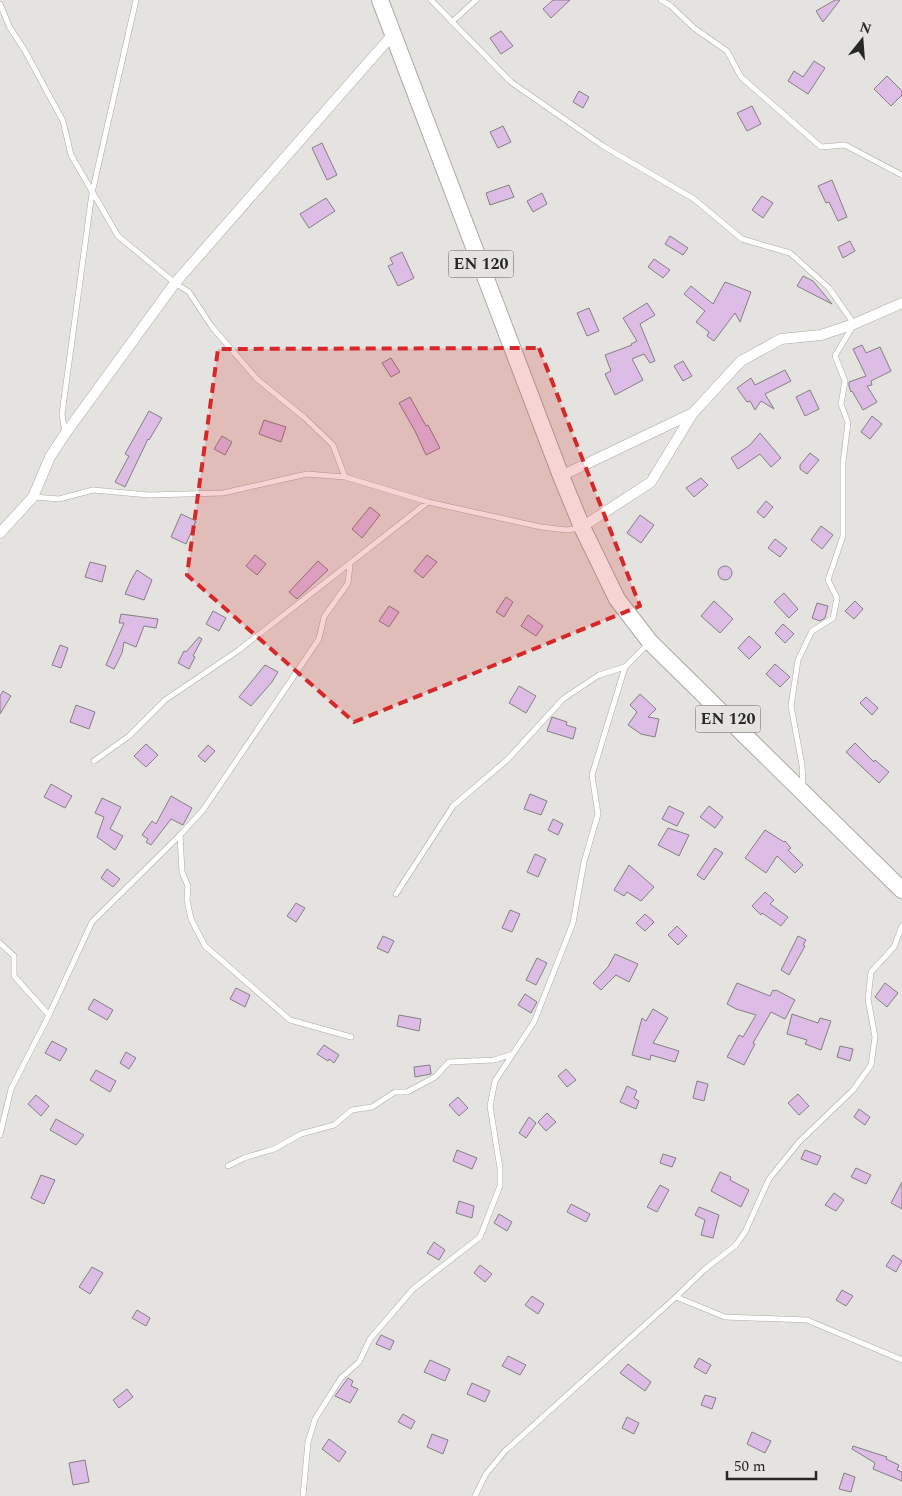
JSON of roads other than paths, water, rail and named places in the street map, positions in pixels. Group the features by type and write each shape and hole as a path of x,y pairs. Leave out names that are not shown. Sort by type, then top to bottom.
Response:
{"main road":[{"name":"EN 120","path":"380,0 561,476 582,528 617,599 650,642 902,890"}],"street":[{"path":"0,533 33,497 50,458 65,434 175,283 394,33"},
{"path":"582,528 651,482 693,413 742,361 781,339 821,335 854,324 902,303"},
{"path":"561,476 693,413"}],"lane":[{"path":"65,434 62,414 92,193 136,0"},
{"path":"431,0 511,82 603,146 694,199 742,239 790,253 829,288 854,324 835,356 845,381 840,404 848,422 843,462 842,536 828,580 837,598 833,618 812,631 798,660 791,706 802,765 803,793"},
{"path":"452,22 476,0"},
{"path":"661,0 671,6 694,28 726,51 741,77 821,146 845,145 902,175"},
{"path":"0,4 10,28 24,49 63,120 71,155 118,236 175,283 189,292 212,327 257,379 305,418 333,445 345,477"},
{"path":"33,497 59,499 93,490 149,495 222,493 307,474 345,477 428,502 541,527 567,530 582,528"},
{"path":"94,760 129,736 165,700 239,650 350,565 428,502"},
{"path":"0,1134 12,1090 92,922 203,810 319,639 324,617 348,583 350,565"},
{"path":"396,894 453,806 508,759 563,699 599,676 625,667 650,642"},
{"path":"303,1496 308,1442 315,1419 341,1378 360,1362 370,1339 414,1289 480,1237 500,1186 500,1168 490,1106 495,1080 510,1055 534,1022 573,923 584,862 598,814 592,775 625,667"},
{"path":"180,835 182,872 188,886 186,900 192,919 205,946 290,1020 351,1037"},
{"path":"475,1496 486,1474 504,1451 676,1298 704,1270 736,1245 745,1232 769,1179 798,1142 853,1090 871,1065 875,1037 868,999 871,972 894,947 902,926"},
{"path":"0,943 14,956 14,976 49,1015"},
{"path":"228,1166 244,1158 274,1149 301,1134 334,1125 352,1110 372,1107 395,1092 407,1092 435,1076 449,1062 494,1060 510,1055"},
{"path":"676,1298 726,1317 806,1320 902,1360"}]}
